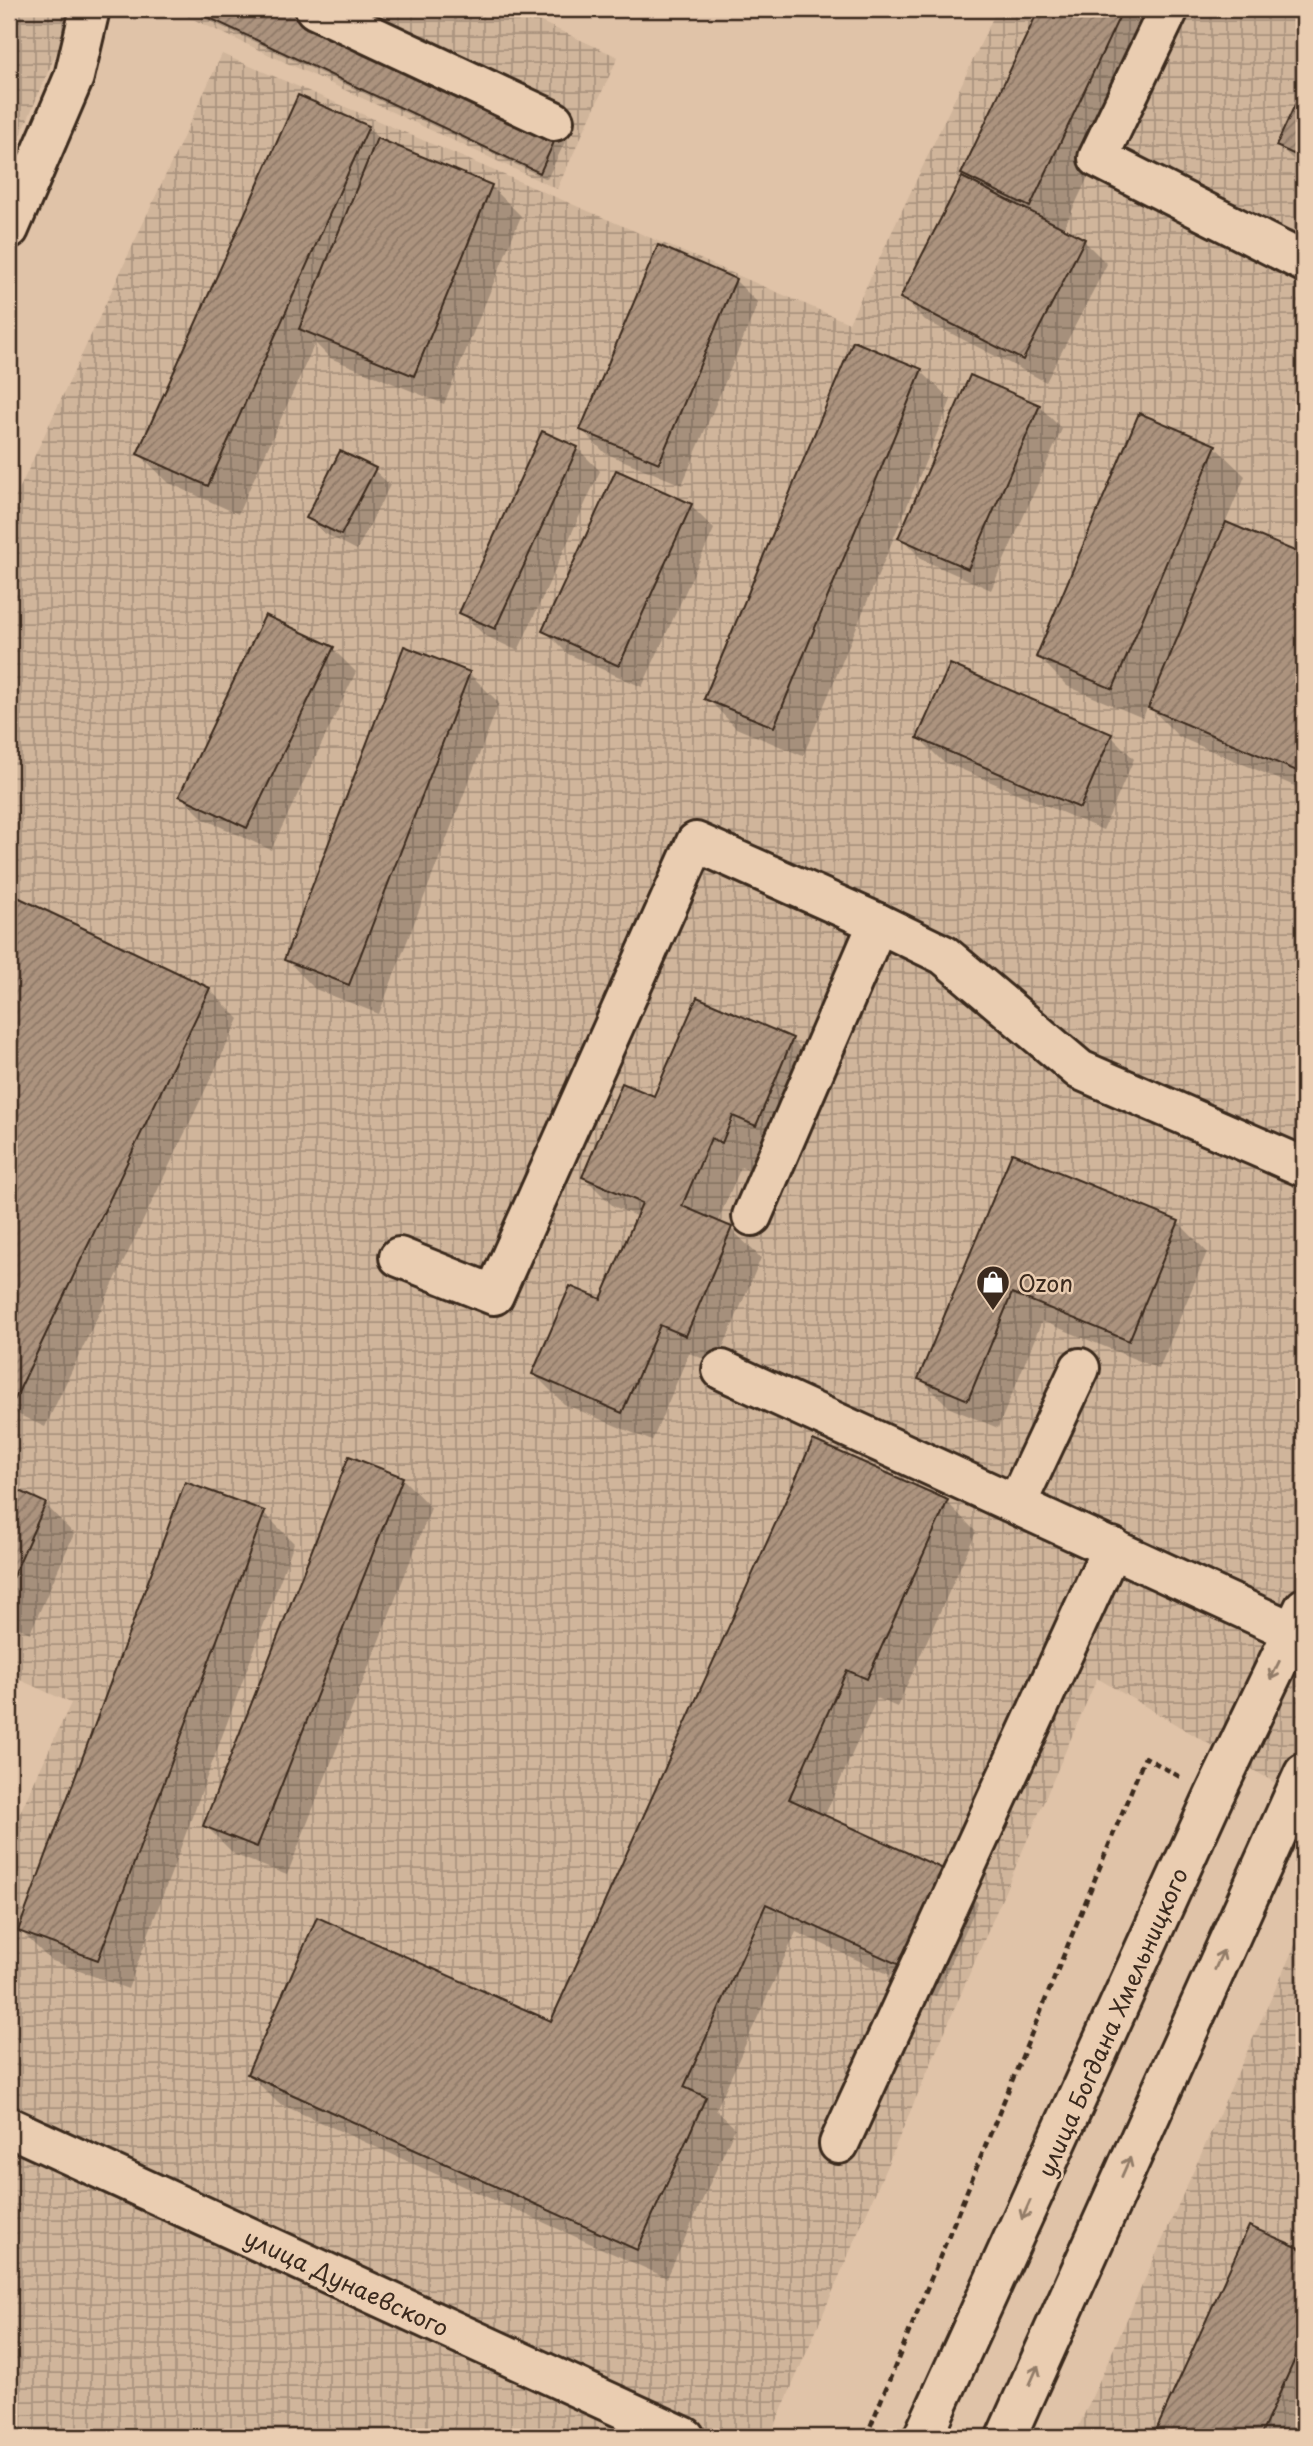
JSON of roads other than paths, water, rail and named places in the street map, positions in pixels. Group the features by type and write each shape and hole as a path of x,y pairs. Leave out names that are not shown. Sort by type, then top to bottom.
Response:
{"main road":[{"path":"9,229 74,77 90,9"},
{"path":"315,9 554,121"},
{"path":"1169,9 1098,158 1304,262"},
{"path":"399,1257 495,1295 696,842 944,955 1080,1070 1304,1167"},
{"path":"752,1216 878,923"},
{"path":"1017,1503 1080,1368"},
{"path":"722,1370 1112,1547 1299,1620"},
{"path":"839,2144 1112,1547"},
{"name":"улица Богдана Хмельницкого","path":"923,2437 1214,1796 1299,1620"},
{"path":"1006,2437 1304,1773"},
{"name":"улица Дунаевского","path":"9,2127 685,2437"}],"place":[{"name":"Ozon","path":"993,1312"}]}
